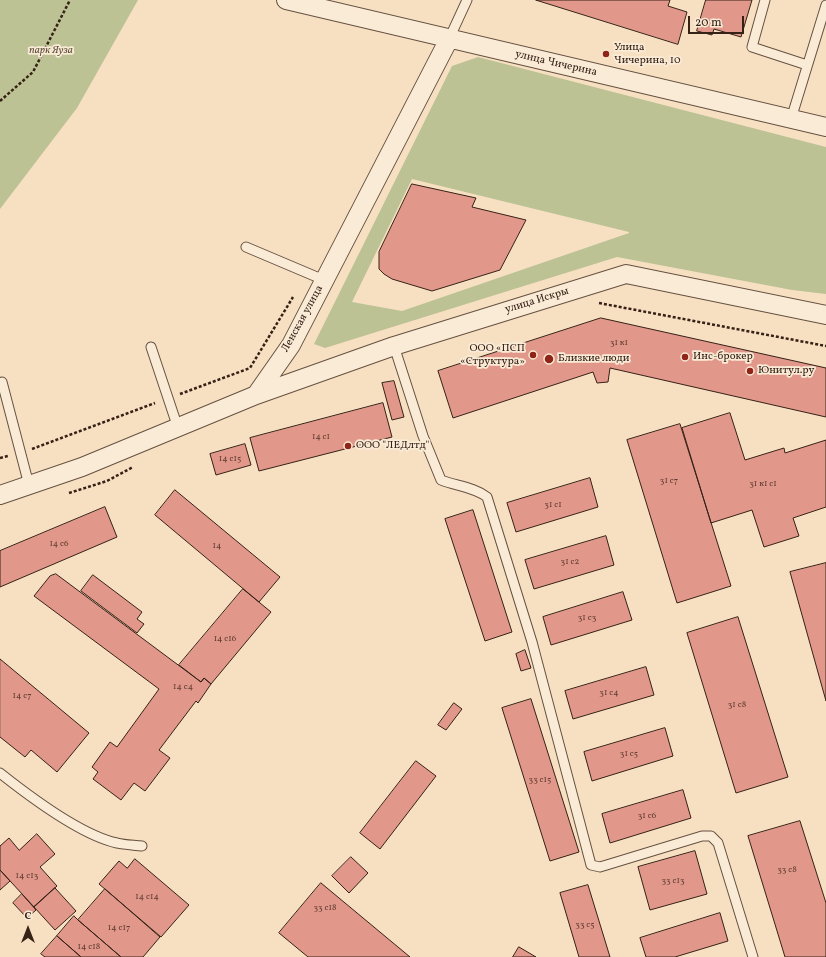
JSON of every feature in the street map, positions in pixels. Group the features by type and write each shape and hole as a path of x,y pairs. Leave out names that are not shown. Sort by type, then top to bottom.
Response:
{"street":[{"name":"улица Чичерина","path":"286,0 449,39 503,56 826,127"},
{"name":"Ленская улица","path":"256,395 291,344 316,276 449,39"},
{"name":"улица Искры","path":"256,395 394,346 626,274 826,315"},
{"path":"0,495 82,467 256,395"}],"lane":[{"path":"449,39 466,0"},
{"path":"765,0 752,47 808,65"},
{"path":"791,119 826,5"},
{"path":"246,248 316,276"},
{"path":"394,346 423,436 440,480 451,485 478,490 486,497 532,642 591,865 600,867 702,836 711,836 718,843 753,957"},
{"path":"151,347 178,428"},
{"path":"2,382 29,485"},
{"path":"0,773 27,794 81,828 116,843 142,846"}],"path":[{"path":"0,101 33,72 70,0"},
{"path":"0,458 21,452 250,368 316,276"}],"green space":[{"name":"парк Яуза","path":"0,0 138,0 77,108 0,209"},
{"path":"478,57 826,147 826,294 792,290 617,257 325,348 314,344 452,66","holes":["412,179 629,232 402,311 352,302"]}],"building":[{"path":"536,0 670,0 668,6 687,12 678,44"},
{"path":"706,0 752,0 741,37 714,29 712,35 697,31"},
{"path":"412,184 476,198 472,207 526,220 500,270 432,291 392,279 384,274 379,269 379,252"},
{"path":"601,318 826,368 826,417 610,368 608,382 597,383 593,372 453,418 438,371"},
{"path":"394,381 404,417 392,420 382,383"},
{"path":"383,403 392,437 259,471 250,438"},
{"path":"730,413 745,460 784,448 785,453 826,440 826,507 793,518 799,536 764,547 752,510 711,523 682,428"},
{"path":"680,424 731,586 677,603 627,440"},
{"path":"245,444 251,465 216,475 210,454"},
{"path":"590,478 598,507 516,532 507,503"},
{"path":"175,490 280,577 259,602 155,515"},
{"path":"105,507 117,537 0,587 0,551"},
{"path":"473,510 512,632 485,641 445,519"},
{"path":"606,536 614,565 534,589 525,560"},
{"path":"826,563 826,701 790,572"},
{"path":"56,574 201,682 204,678 211,684 198,703 196,701 159,750 170,758 145,791 134,783 121,800 93,779 98,772 92,767 110,742 117,747 159,689 34,596 50,576"},
{"path":"93,575 142,612 137,619 144,624 137,633 81,591"},
{"path":"243,589 271,612 211,684 204,678 201,682 179,665"},
{"path":"623,592 632,620 551,645 543,617"},
{"path":"738,617 788,777 736,793 687,633"},
{"path":"525,650 531,668 521,671 516,654"},
{"path":"0,659 89,733 57,772 31,750 25,757 0,737"},
{"path":"646,667 654,695 573,719 565,691"},
{"path":"531,699 579,852 550,861 502,708"},
{"path":"454,703 462,709 446,730 438,725"},
{"path":"665,728 673,756 592,781 584,752"},
{"path":"416,761 436,776 380,849 360,833"},
{"path":"683,790 691,818 610,843 602,814"},
{"path":"800,821 826,903 826,957 785,957 748,836"},
{"path":"37,834 55,854 40,867 57,886 34,907 0,870 0,846 9,838 19,850"},
{"path":"695,851 707,894 650,910 638,867"},
{"path":"351,857 368,873 349,893 332,876"},
{"path":"135,859 189,905 161,937 99,884 119,861 127,868"},
{"path":"0,870 10,881 0,890"},
{"path":"321,883 410,957 308,957 279,933"},
{"path":"588,885 610,957 579,957 560,893"},
{"path":"55,888 76,911 55,930 34,907"},
{"path":"105,889 160,937 143,957 121,957 78,920"},
{"path":"22,894 36,910 27,918 13,903"},
{"path":"720,913 728,941 675,957 646,957 640,938"},
{"path":"74,916 121,957 81,957 57,936"},
{"path":"57,936 81,957 45,957 41,954"},
{"path":"519,947 536,957 513,957"}],"place":[{"name":"Улица Чичерина, 10","path":"606,54"},
{"name":"ООО «ПСП «Структура»","path":"533,355"},
{"name":"Инс-брокер","path":"685,357"},
{"name":"Близкие люди","path":"549,359"},
{"name":"Юнитул.ру","path":"750,371"},
{"name":"ООО \"ЛЕДлтд\"","path":"348,446"}]}
